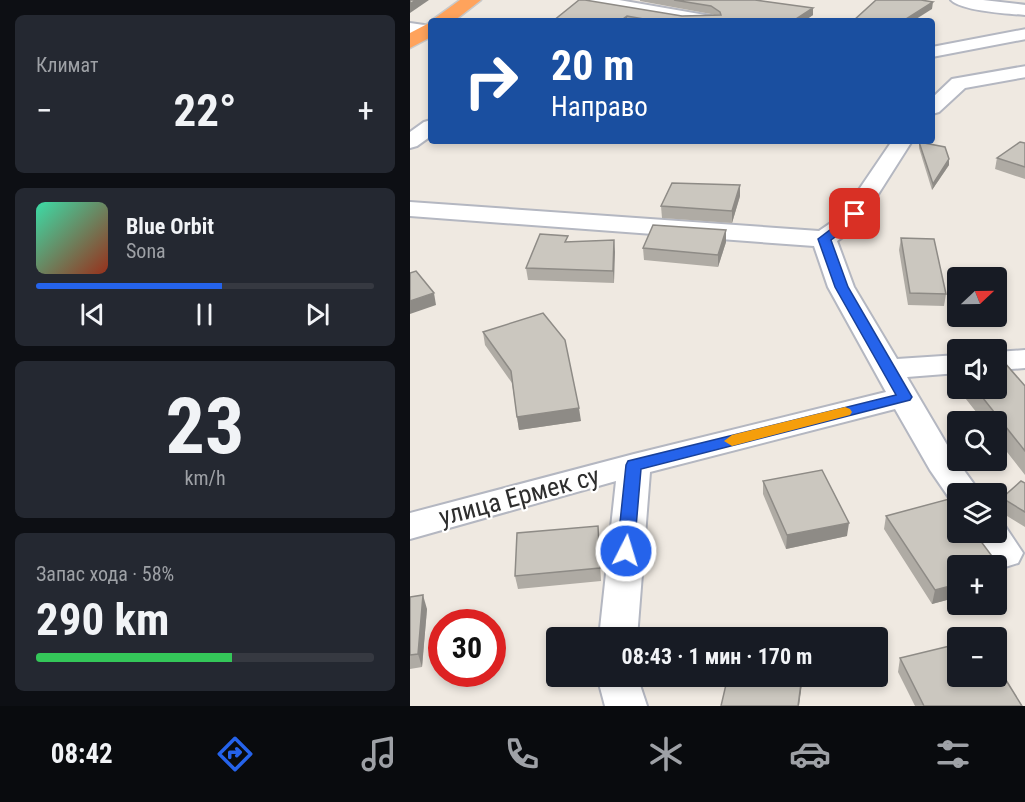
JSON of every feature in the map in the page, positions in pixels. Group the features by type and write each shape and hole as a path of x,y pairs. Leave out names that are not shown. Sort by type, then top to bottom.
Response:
{"highway":[{"path":"443,18 472,0"},
{"path":"410,42 428,27"}],"street":[{"path":"592,0 693,18"},
{"path":"959,0 1025,10"},
{"path":"935,51 1025,34"},
{"path":"935,105 959,83 1025,71"},
{"path":"410,142 428,128"},
{"path":"410,209 824,239 850,221 900,144"},
{"path":"824,239 842,287 941,462 956,483"},
{"path":"1007,360 1025,359"},
{"path":"888,369 947,365"},
{"path":"634,465 905,397"},
{"name":"улица Ермек су","path":"410,526 634,465 619,627"},
{"path":"620,687 626,706"}],"building":[{"path":"579,0 682,16 721,15 711,6 674,0 755,0 813,8 798,18 638,18 627,16 624,18 557,18"},
{"path":"876,0 933,2 908,18 856,18"},
{"path":"1020,142 1025,143 1025,167 997,158"},
{"path":"920,144 945,147 949,159 933,184"},
{"path":"672,183 740,185 732,211 661,206"},
{"path":"653,225 726,230 718,255 643,248"},
{"path":"540,234 568,236 565,242 614,240 613,271 526,268"},
{"path":"901,238 934,239 946,294 910,293"},
{"path":"416,271 434,293 410,301 410,273"},
{"path":"543,313 565,340 579,408 517,417 511,371 483,332"},
{"path":"1007,365 1025,386 1025,451 1007,428 1007,411 993,411 984,399 1007,399"},
{"path":"822,470 849,523 787,535 763,481"},
{"path":"1021,481 1025,483 1025,512 1007,501 1007,494"},
{"path":"947,500 947,543 982,543 991,555 947,555 947,587 935,590 886,516"},
{"path":"598,526 600,568 515,576 517,533"},
{"path":"423,595 418,654 410,655 410,597"},
{"path":"947,647 947,687 1007,687 1007,682 1022,706 924,706 900,658"},
{"path":"725,687 801,687 798,706 721,706"}],"slow traffic":[{"path":"732,441 845,412"}],"route":[{"path":"626,551 634,465 905,397 842,287 824,239 850,221 855,214"}]}
